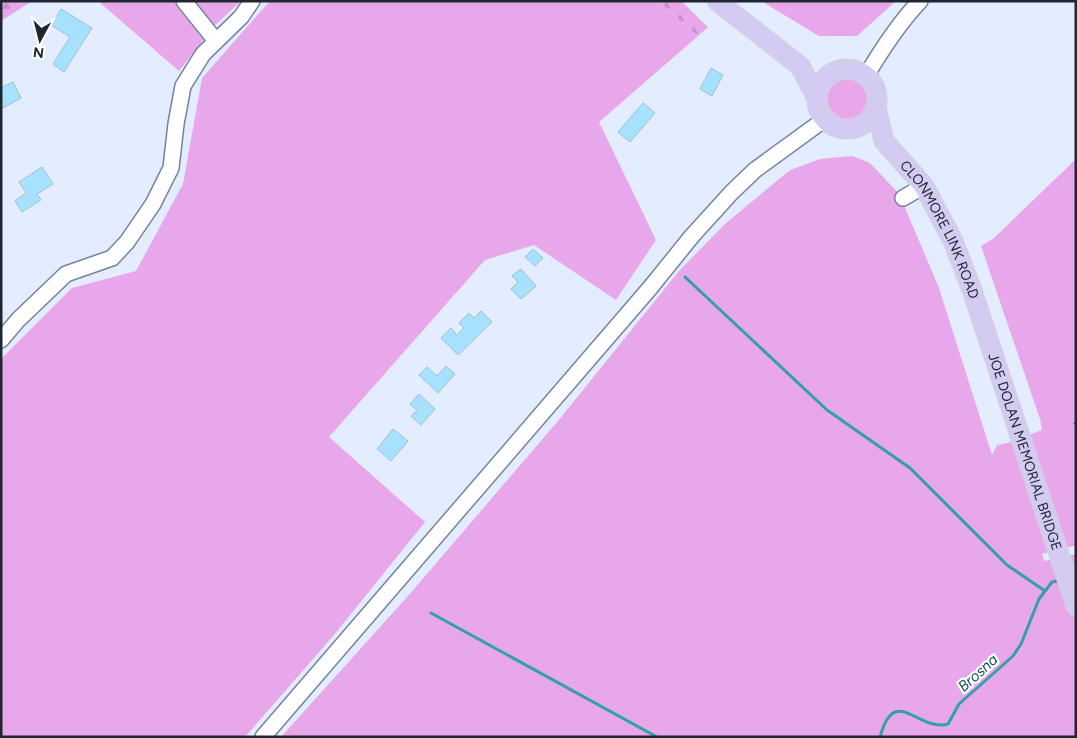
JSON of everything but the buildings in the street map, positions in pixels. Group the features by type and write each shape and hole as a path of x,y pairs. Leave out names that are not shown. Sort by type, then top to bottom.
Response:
{"main road":[{"path":"717,1 800,66 817,98 820,113 832,125 850,128 859,126 867,121 876,106 876,90 866,76 850,69 833,72 800,66"},
{"path":"817,98 821,84 833,72"},
{"name":"CLONMORE LINK ROAD","path":"876,106 884,141"},
{"name":"CLONMORE LINK ROAD","path":"850,128 884,141 924,186 953,241 972,290 983,327"},
{"name":"JOE DOLAN MEMORIAL BRIDGE","path":"983,327 1076,606"}],"street":[{"path":"184,1 216,41"},
{"path":"1,340 18,320 66,274 112,258 127,242 153,204 171,168 183,86 203,54 241,17 252,1"},
{"path":"866,76 906,15 920,1"},
{"path":"263,737 650,288 692,236 732,192 755,170 825,119"},
{"path":"903,198 924,186"}],"green space":[{"path":"1,1 32,1 1,21"},
{"path":"98,1 174,1 204,39 179,71"},
{"path":"189,1 241,1 211,29"},
{"path":"270,1 659,1 698,36 599,122 656,240 616,300 534,245 485,260 329,437 425,522 334,635 245,737 1,737 1,359 72,288 136,271 183,184 202,78"},
{"path":"659,1 681,1 708,27 698,36"},
{"path":"761,1 896,1 857,36 819,36"},
{"path":"846,75 855,77 863,82 868,90 870,99 868,108 863,116 855,121 846,123 837,121 829,116 824,108 822,99 824,90 829,82 837,77"},
{"path":"852,156 870,163 903,198 903,203 939,288 992,455 997,445 1042,430 1040,419 981,246 994,238 1076,159 1076,548 1074,546 1042,554 1044,561 1076,554 1076,737 281,737 408,596 558,421 679,271 725,224 790,170 820,159"}],"waterway":[{"path":"685,277 827,410 910,468 1007,565 1045,591"},
{"name":"Brosna","path":"880,737 886,721 893,713 900,711 937,725 948,724 959,704 1013,656 1021,644 1039,599 1052,582 1062,580"},
{"path":"431,613 657,737"}]}
